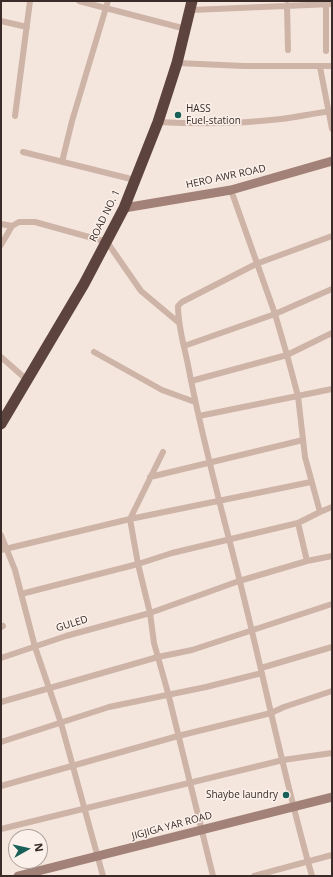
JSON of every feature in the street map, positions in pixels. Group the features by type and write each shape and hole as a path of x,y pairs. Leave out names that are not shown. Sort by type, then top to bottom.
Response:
{"highway":[{"name":"ROAD NO. 1","path":"1,424 84,284 124,208 158,122 177,63 191,6"}],"street":[{"path":"15,116 30,1"},
{"path":"79,1 186,29"},
{"path":"62,162 72,121 108,1"},
{"path":"191,6 329,4 326,51"},
{"path":"287,5 288,50"},
{"path":"1,21 26,27"},
{"path":"177,63 320,67 332,66"},
{"path":"320,67 330,111 332,129"},
{"path":"158,122 198,124 238,123 282,119 330,111"},
{"path":"23,152 135,180"},
{"name":"HERO AWR ROAD","path":"124,208 231,190 332,161"},
{"path":"231,190 275,314 287,355 298,396 303,440 311,482 320,512"},
{"path":"1,245 12,226 19,222 35,222 107,242 141,291 178,322"},
{"path":"1,224 12,226"},
{"path":"312,876 282,760 261,670 254,631 218,501 178,322 178,306 182,302 256,264 332,236"},
{"path":"184,346 275,314 332,289"},
{"path":"191,381 287,355 332,333"},
{"path":"94,352 162,390 195,402"},
{"path":"1,357 26,380"},
{"path":"199,416 332,389"},
{"path":"150,477 209,461 303,440"},
{"path":"163,452 130,519 158,657 213,876"},
{"path":"4,549 130,519 311,482"},
{"path":"21,594 138,564 172,553 298,523 332,507"},
{"path":"298,523 307,561"},
{"path":"1,534 4,549 21,594 35,647 61,723 86,809 103,876"},
{"name":"GULED","path":"1,658 66,636 150,613 239,581 307,561 332,556"},
{"path":"1,702 158,657 192,650 254,631 332,604"},
{"path":"1,742 109,707 168,693 206,687 332,648"},
{"path":"1,786 178,736 271,713 284,707 332,691"},
{"path":"1,829 282,760 332,752"},
{"name":"JIGJIGA YAR ROAD","path":"18,876 332,796"},
{"path":"254,876 332,855"}],"place":[{"name":"HASS Fuel-station","path":"178,115"},
{"name":"Shaybe laundry","path":"286,795"}]}
